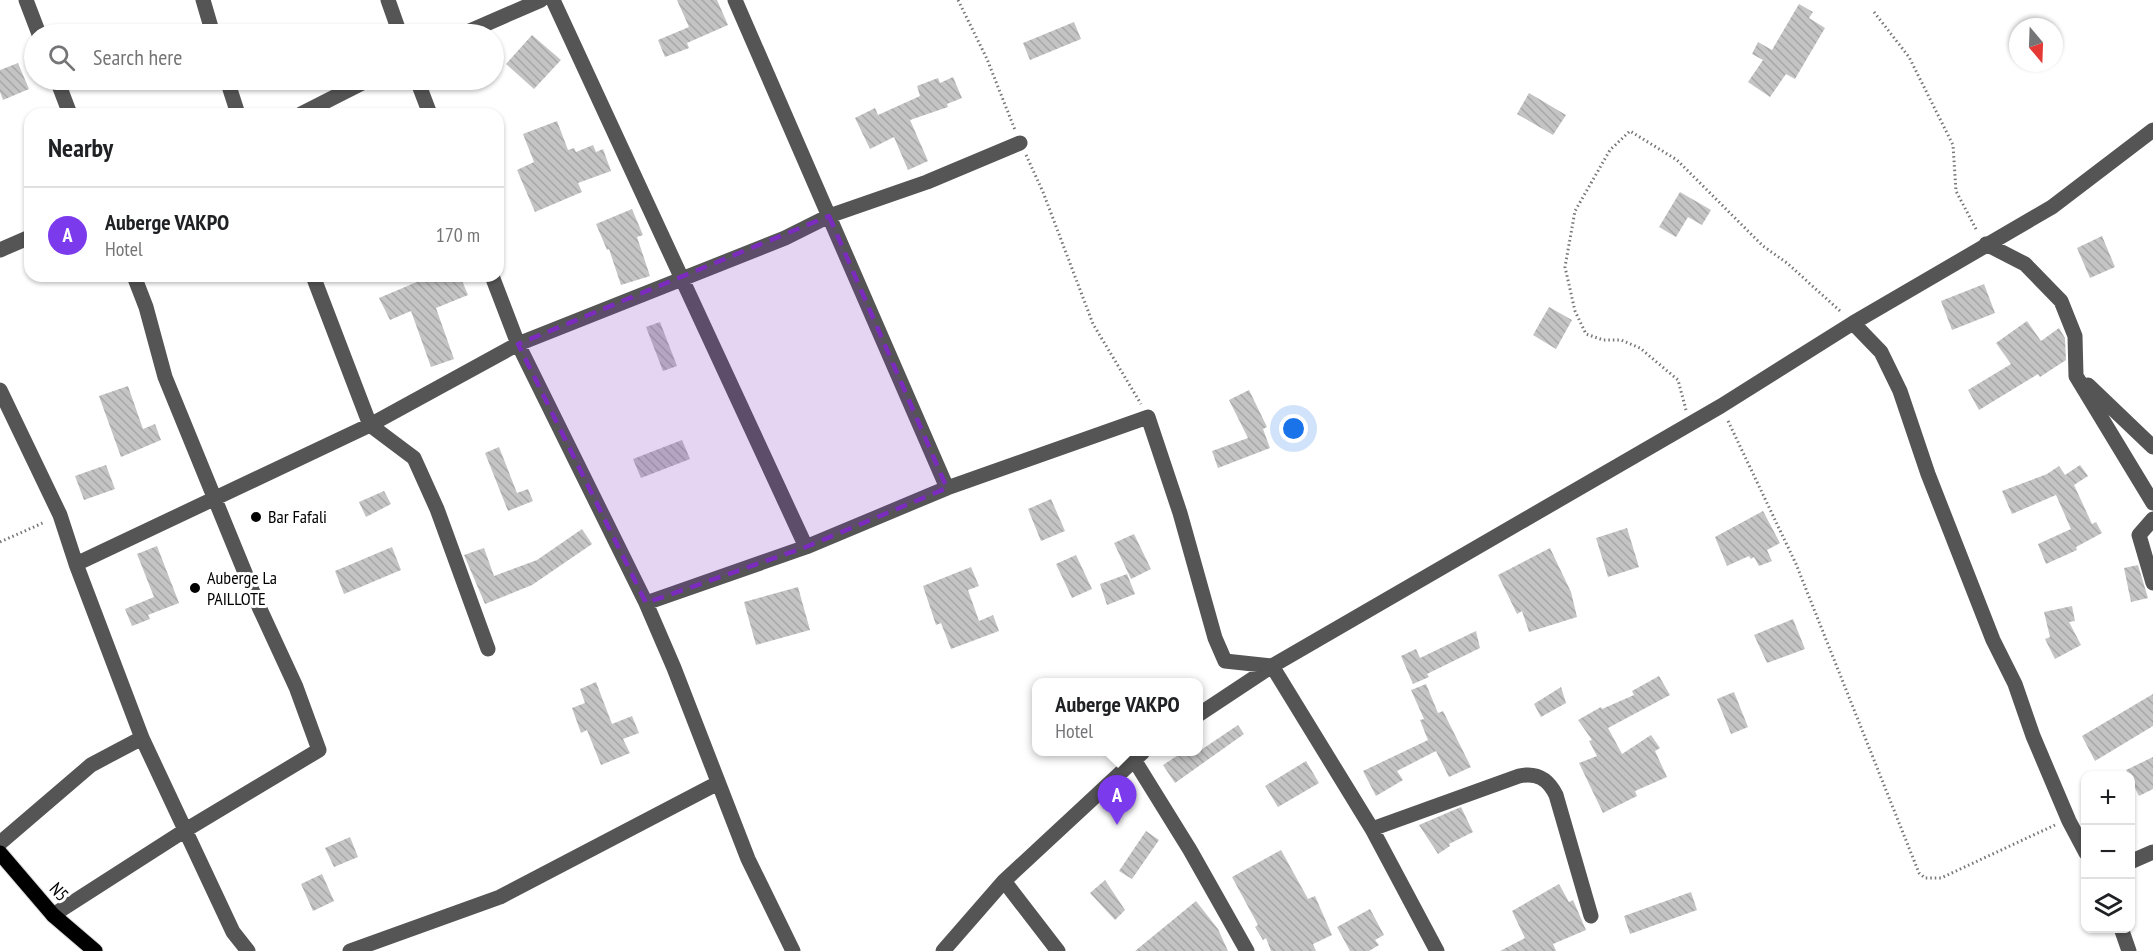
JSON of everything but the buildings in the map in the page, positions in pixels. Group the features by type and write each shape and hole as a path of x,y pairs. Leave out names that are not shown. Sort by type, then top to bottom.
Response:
{"main road":[{"name":"N5","path":"0,853 53,915 95,951"}],"street":[{"path":"26,0 35,24"},
{"path":"203,0 210,24"},
{"path":"388,0 396,24"},
{"path":"486,24 541,0"},
{"path":"552,0 806,547"},
{"path":"735,0 947,488"},
{"path":"61,90 68,108"},
{"path":"230,90 236,108"},
{"path":"313,108 348,90"},
{"path":"421,90 428,108"},
{"path":"1203,712 1272,666 1721,406 1853,323 2052,207 2153,130"},
{"path":"76,564 215,496 369,425 518,344 785,238 829,216 927,182 1020,143"},
{"path":"0,250 24,240"},
{"path":"1986,244 2025,264 2061,301 2075,336 2076,376 2153,503"},
{"path":"53,915 184,831 319,750 296,687 259,608 165,377 146,307 136,282"},
{"path":"315,282 369,425 414,458 437,509 488,649"},
{"path":"494,282 518,344 646,603 674,668 748,859 792,951"},
{"path":"1853,323 1881,352 1900,391 1928,474 1993,640 2015,684 2033,736 2068,821 2081,845"},
{"path":"2076,376 2153,447"},
{"path":"0,390 60,515 141,738 233,932 248,951"},
{"path":"646,603 806,547 947,488 1148,417 1180,513 1215,638 1225,661 1272,666"},
{"path":"2153,519 2139,536 2153,583"},
{"path":"1272,666 1372,829 1429,949"},
{"path":"0,843 90,765 141,738"},
{"path":"943,951 1004,881 1137,756"},
{"path":"1139,756 1247,951"},
{"path":"1372,829 1519,776 1529,774 1542,777 1551,784 1556,795 1591,916"},
{"path":"350,951 500,897 718,783"},
{"path":"2135,860 2153,852"},
{"path":"1004,881 1058,951"},
{"path":"2123,933 2129,951"}],"path":[{"path":"958,0 987,58 1020,143 1043,192 1093,324 1148,417"},
{"path":"1874,12 1910,57 1953,145 1956,191 1981,243 1986,244"},
{"path":"1690,423 1678,380 1640,348 1621,340 1603,340 1586,334 1575,311 1565,267 1575,211 1610,150 1630,131 1677,160 1756,240 1812,284 1853,323"},
{"path":"1721,406 1796,564 1919,873 1925,878 1941,878 2040,830 2068,821"},
{"path":"0,542 60,515"}],"highlighted area":[{"path":"829,216 947,488 806,547 646,603 518,344"}],"place":[{"name":"Bar Fafali","path":"256,517"},
{"name":"Auberge La PAILLOTE","path":"195,588"},
{"name":"Auberge VAKPO","path":"1117,825"}]}
